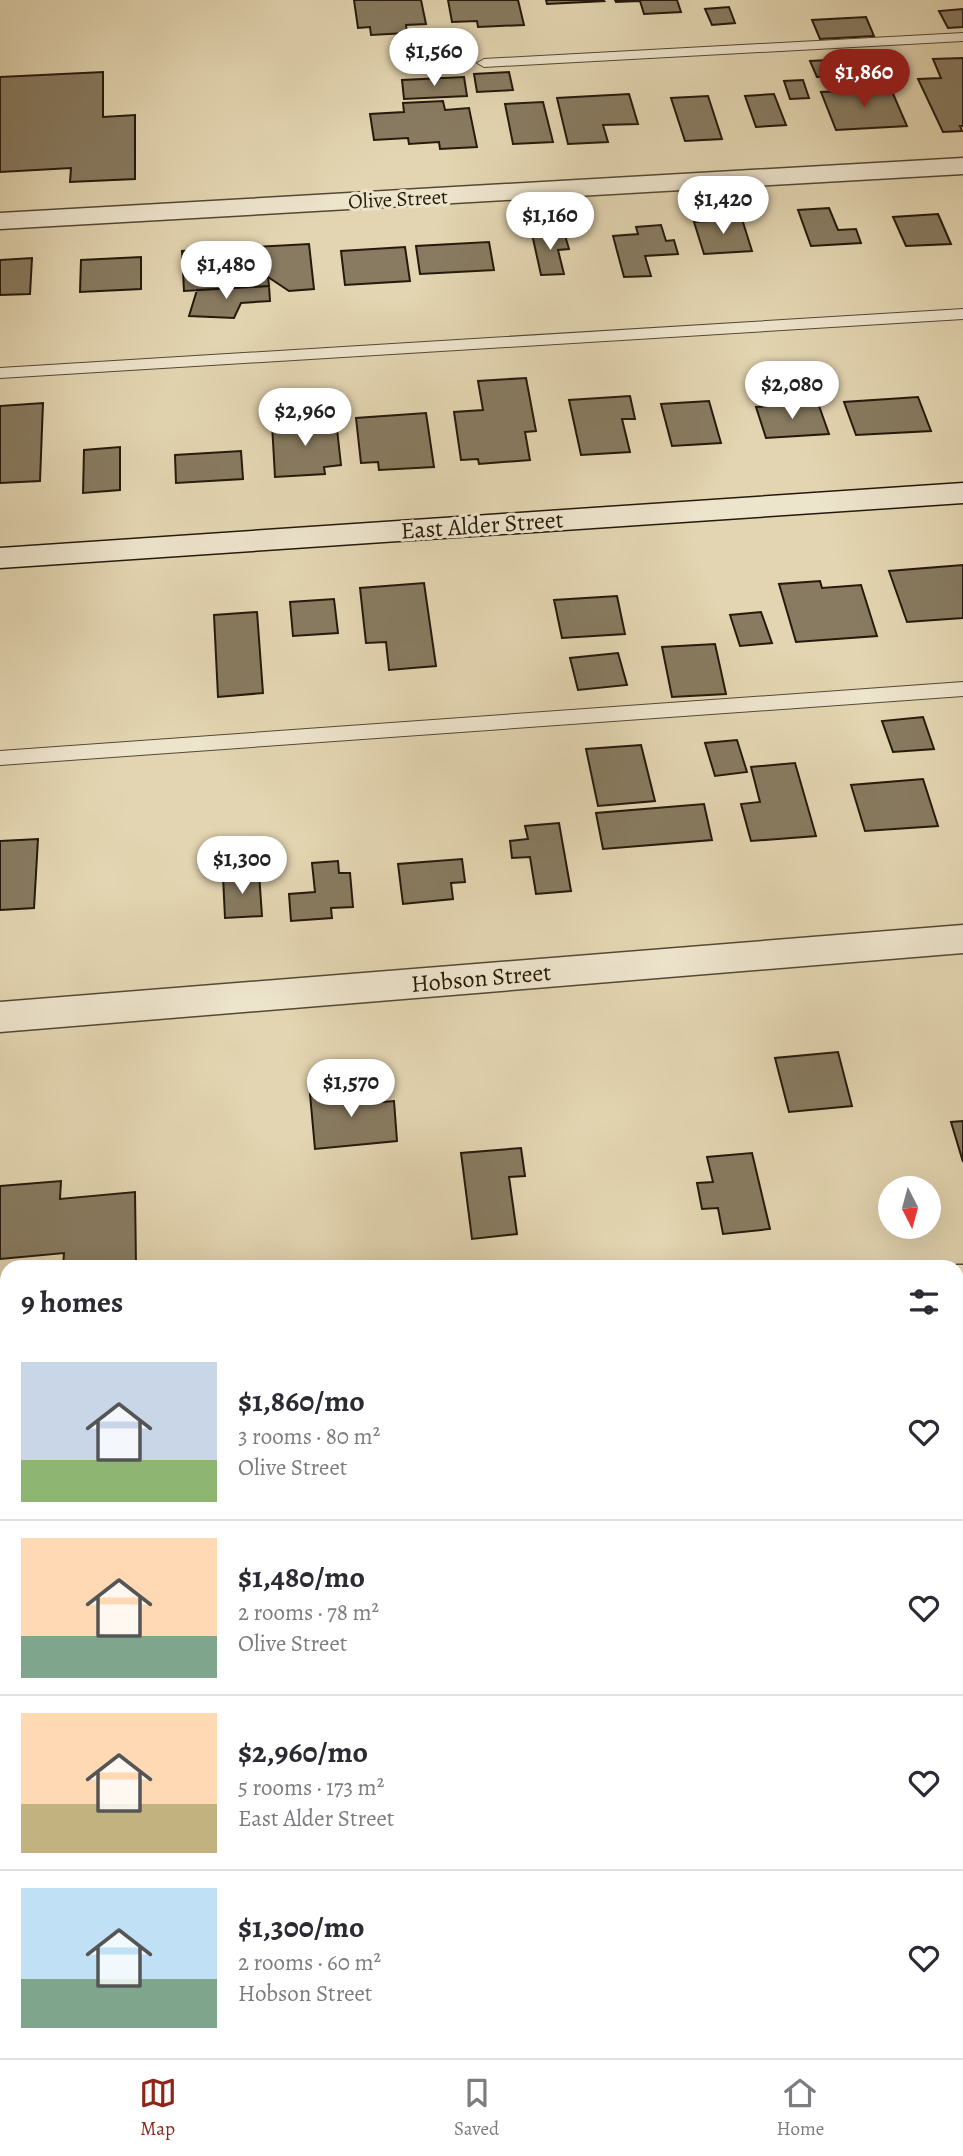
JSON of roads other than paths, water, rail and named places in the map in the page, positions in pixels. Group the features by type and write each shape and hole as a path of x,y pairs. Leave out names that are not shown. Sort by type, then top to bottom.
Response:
{"street":[{"name":"Olive Street","path":"0,221 963,166"},
{"name":"East Alder Street","path":"0,558 963,493"},
{"name":"Hobson Street","path":"0,1017 963,939"}],"lane":[{"path":"484,63 963,37"},
{"path":"0,373 963,314"},
{"path":"0,758 963,689"}]}
